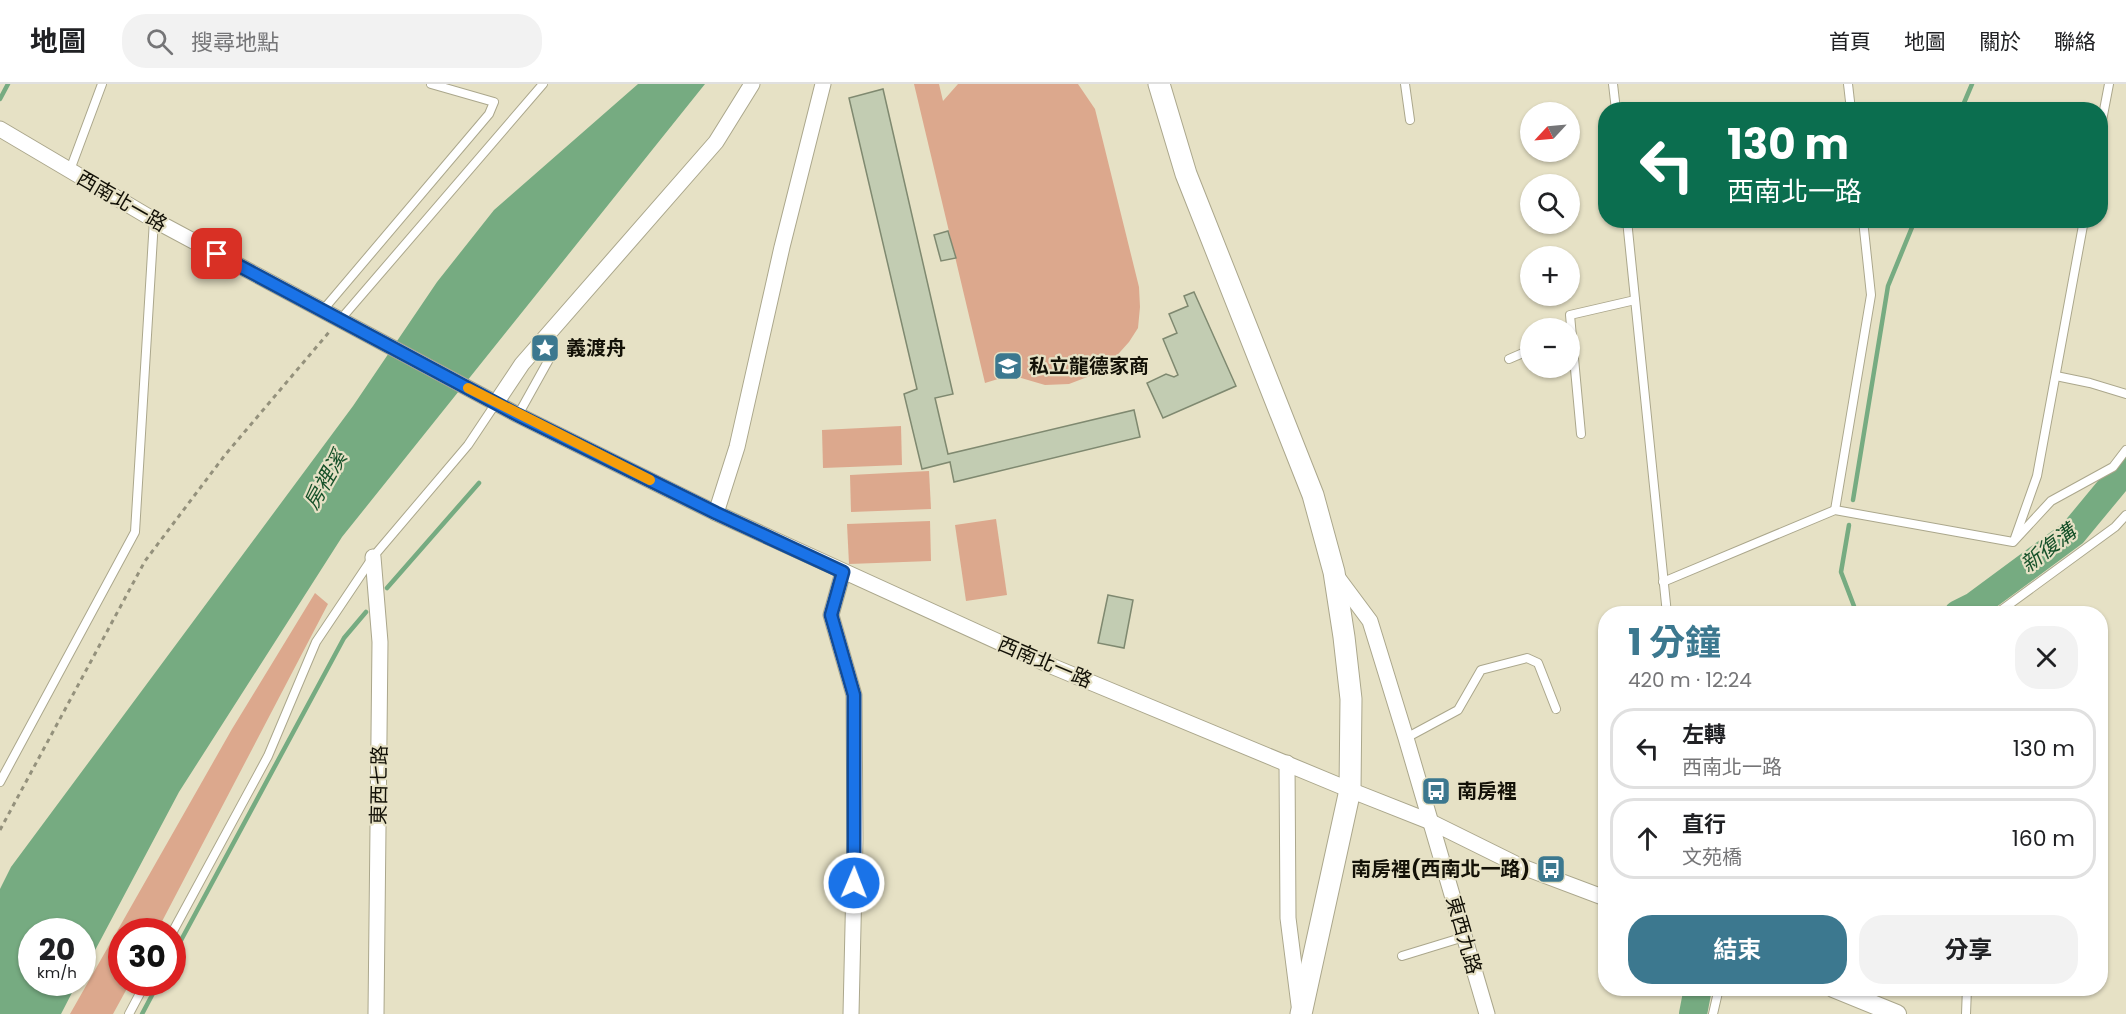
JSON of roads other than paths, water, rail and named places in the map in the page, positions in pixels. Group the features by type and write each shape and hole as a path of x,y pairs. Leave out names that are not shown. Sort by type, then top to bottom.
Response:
{"main road":[{"path":"1159,84 1186,174 1313,495 1334,572 1352,699 1350,790 1300,1014"}],"street":[{"path":"496,403 522,364 716,141 752,84"},
{"path":"716,513 736,447 782,247 824,84"},
{"name":"西南北一路","path":"0,129 154,220 340,320 518,415 716,513 1049,665 1431,822 1520,866 1598,895"},
{"name":"東西七路","path":"373,557 380,642 376,1014"},
{"path":"843,572 831,615 854,695 855,839 851,1014"},
{"name":"東西九路","path":"1334,572 1370,621 1487,1014"},
{"path":"1287,763 1288,918 1300,1014"},
{"path":"1852,996 1896,1014"}],"lane":[{"path":"70,170 102,84"},
{"path":"322,310 489,114 494,102 431,84"},
{"path":"340,320 543,84"},
{"path":"1405,84 1410,120"},
{"path":"1613,84 1615,102"},
{"path":"1848,84 1850,102"},
{"path":"2106,102 2109,84"},
{"path":"0,782 135,532 154,220"},
{"path":"1628,228 1666,606"},
{"path":"1835,510 1871,295 1864,228"},
{"path":"2013,542 2037,476 2083,228"},
{"path":"1570,318 1570,315 1635,300"},
{"path":"518,415 552,354"},
{"path":"1509,359 1520,354"},
{"path":"2056,376 2126,393"},
{"path":"1575,378 1581,434"},
{"path":"180,918 268,756 316,642 373,557 468,445 496,403"},
{"path":"2013,542 2051,501 2113,466 2126,450"},
{"path":"1663,582 1835,510 2013,542"},
{"path":"2007,606 2115,527 2126,515"},
{"path":"1406,738 1458,710 1481,670 1527,658 1538,663 1556,709"},
{"path":"1402,956 1464,937"},
{"path":"129,1014 139,996"},
{"path":"1713,1014 1717,996"},
{"path":"1966,1014 1967,996"}],"water":[{"name":"房裡溪","path":"638,84 705,84 342,537 179,792 112,918 108,918 108,926 96,948 96,918 18,918 18,996 70,996 61,1014 0,1014 0,889 11,867 353,406 437,282 494,210"}],"waterway":[{"path":"0,99 8,84"},
{"path":"1964,102 1972,84"},
{"path":"1853,500 1888,286 1912,228"},
{"name":"新復溝","path":"1974,606 2073,533 2126,469"},
{"path":"387,588 479,483"},
{"path":"1849,525 1841,572 1854,606"},
{"path":"186,931 344,638 366,612"},
{"path":"142,1014 152,996"},
{"name":"新復溝","path":"1693,1014 1696,996"}],"place":[{"name":"義渡舟","path":"545,348"},
{"name":"私立龍德家商","path":"1008,366"},
{"name":"南房裡","path":"1436,791"},
{"name":"南房裡(西南北一路)","path":"1551,869"}]}
